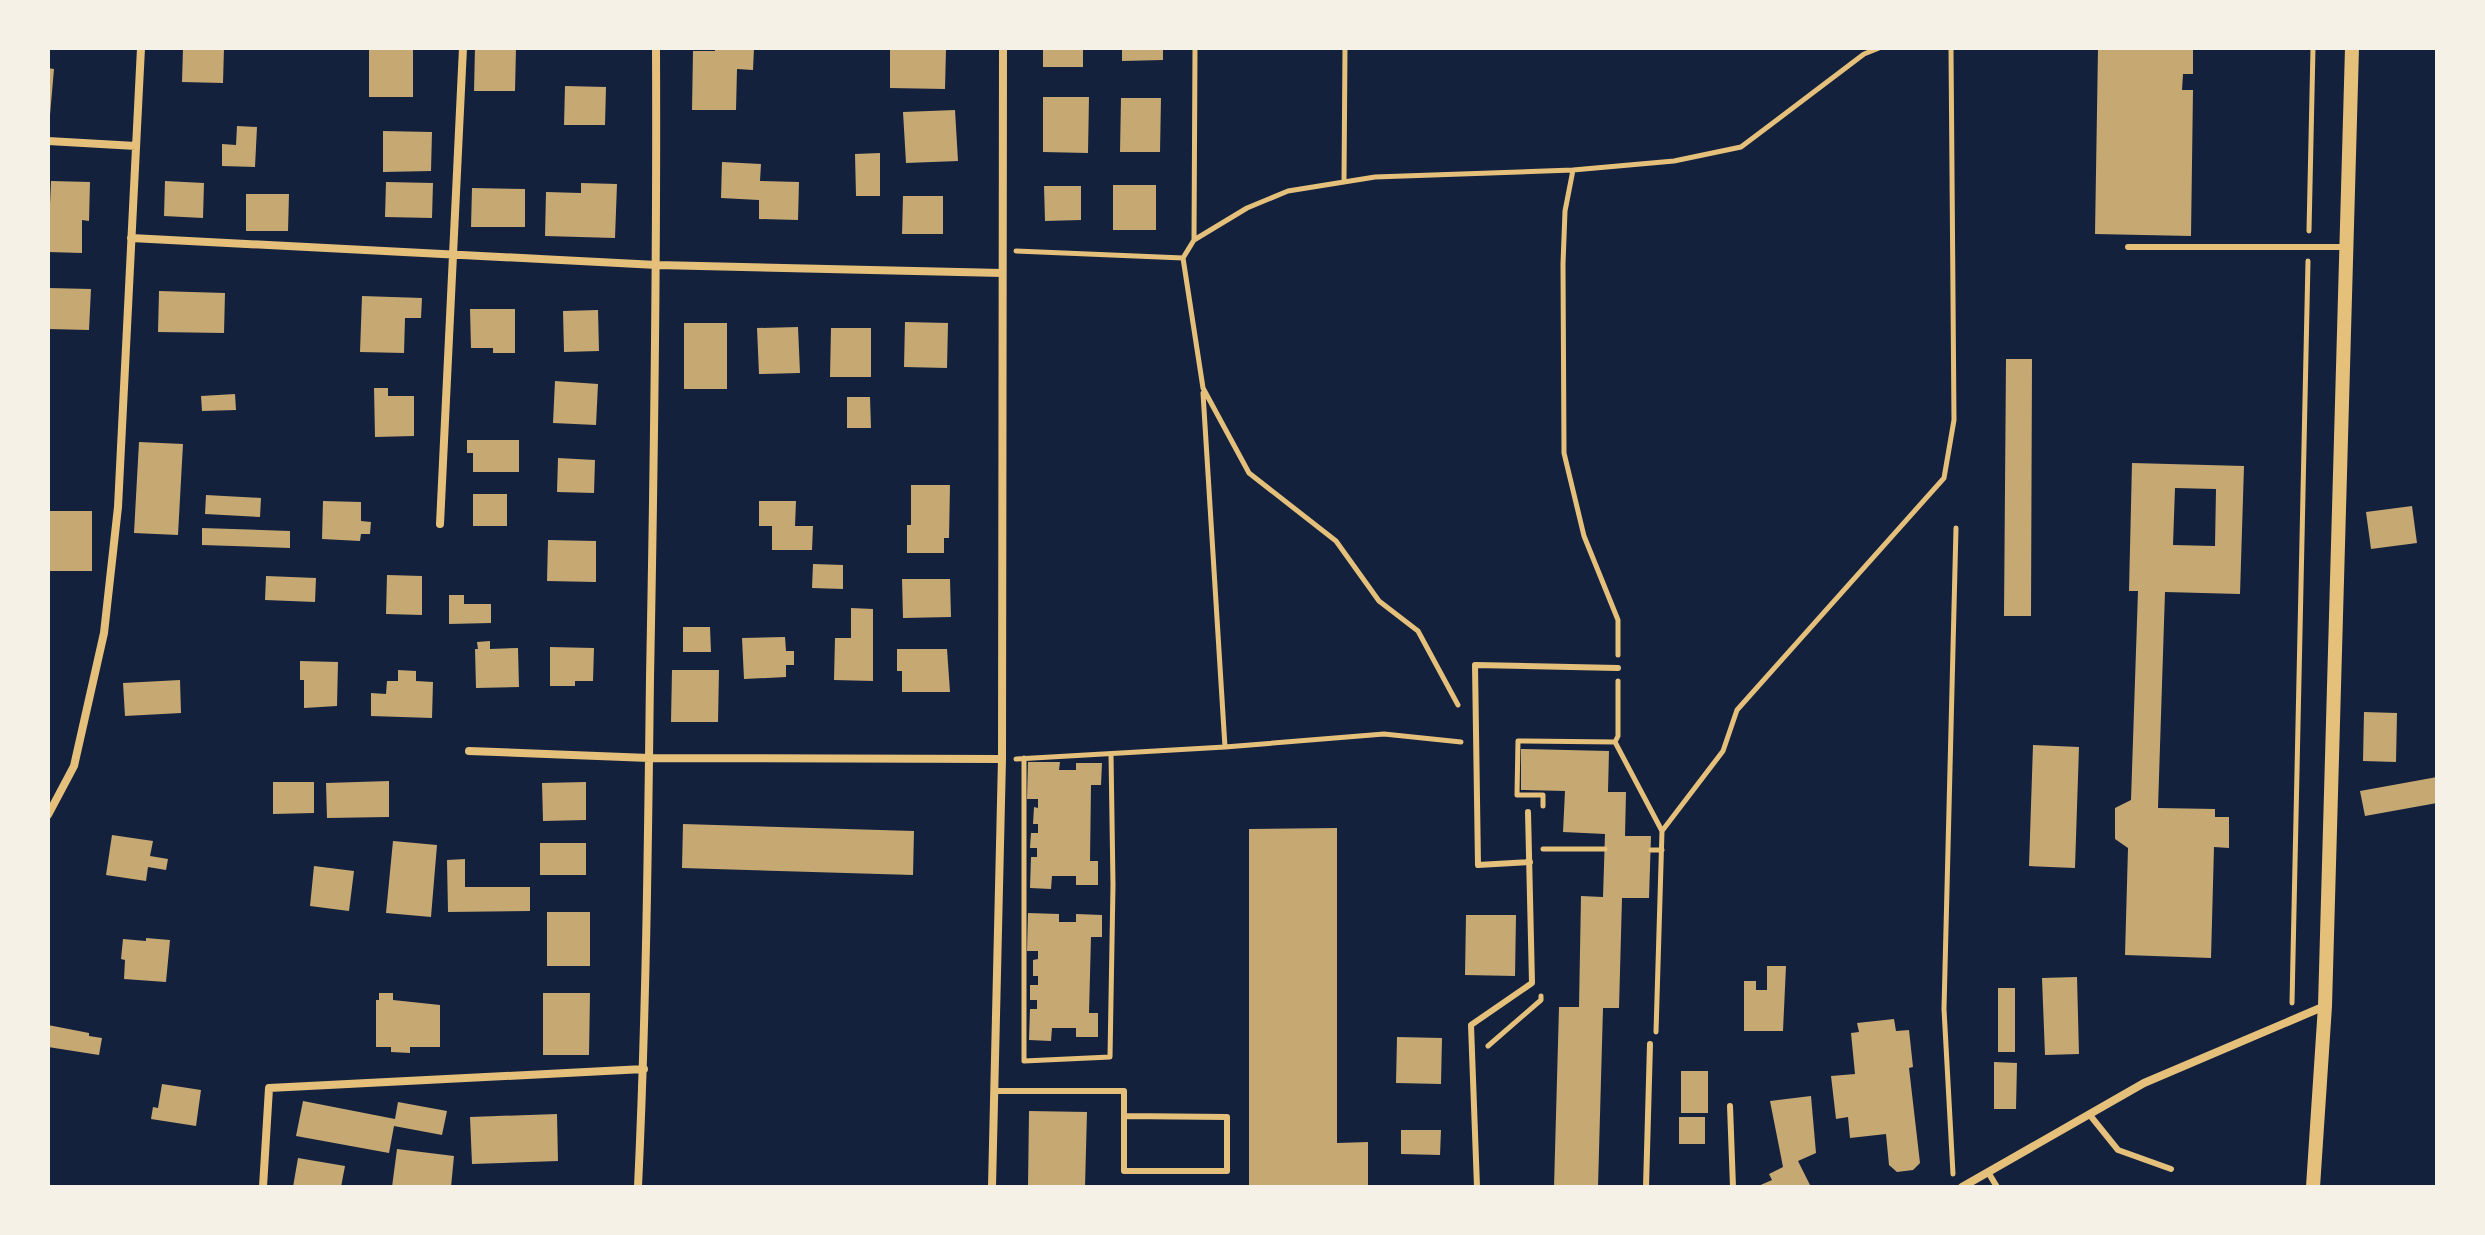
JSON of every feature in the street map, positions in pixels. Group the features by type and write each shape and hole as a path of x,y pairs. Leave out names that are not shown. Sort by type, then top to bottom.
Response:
{"street":[{"path":"48,815 74,766 104,633 118,507 141,48"},
{"path":"440,524 463,48"},
{"path":"638,1187 644,1069 657,265 656,48"},
{"path":"992,1187 1002,759 1003,48"},
{"path":"2310,1187 2325,1006 2352,48"},
{"path":"48,141 136,146"},
{"path":"131,238 657,265 1002,273"},
{"path":"469,751 649,758 1002,759"},
{"path":"1962,1187 2144,1083 2325,1006"},
{"path":"263,1187 269,1088 644,1069"}],"lane":[{"path":"2128,247 2347,247"},
{"path":"1530,862 1478,865 1475,665 1618,668"},
{"path":"1477,1187 1471,1025 1532,983 1528,812"},
{"path":"1646,1187 1650,1044"},
{"path":"994,1091 1124,1091 1124,1116 1124,1171 1227,1171 1227,1117 1124,1116"},
{"path":"1730,1106 1733,1187"},
{"path":"2089,1114 2118,1150 2171,1169"},
{"path":"1988,1172 1997,1187"}],"path":[{"path":"1194,240 1195,48"},
{"path":"1344,182 1345,48"},
{"path":"1225,747 1203,388 1183,258 1194,240 1247,208 1288,191 1375,177 1573,170 1674,161 1741,147 1864,54 1879,48"},
{"path":"1662,831 1723,751 1737,710 1944,478 1954,420 1951,48"},
{"path":"2291,1020 2313,48"},
{"path":"1573,170 1565,211 1564,237 1564,453 1584,536 1618,620 1618,736 1615,742"},
{"path":"1002,250 1183,258"},
{"path":"1203,388 1249,473 1336,541 1379,601 1418,631 1476,743"},
{"path":"1953,1179 1944,1009 1956,528"},
{"path":"1002,759 1225,747 1384,734 1476,743"},
{"path":"1543,809 1543,795 1517,795 1518,741 1615,742"},
{"path":"1615,742 1662,831 1658,1028 1650,1044"},
{"path":"1024,758 1024,1061 1110,1057 1113,885 1111,754"},
{"path":"1543,835 1543,864"},
{"path":"1543,849 1605,849"},
{"path":"1651,850 1662,850"},
{"path":"1488,1047 1541,1000 1541,984"}],"building":[{"path":"183,48 224,48 223,83 182,82"},
{"path":"369,48 413,48 413,97 369,97"},
{"path":"475,48 516,48 515,91 474,91"},
{"path":"715,48 754,48 753,70 737,69 736,110 692,110 693,51 715,51"},
{"path":"1043,48 1083,48 1083,67 1043,67"},
{"path":"1122,48 1163,48 1163,60 1122,61"},
{"path":"2098,48 2193,48 2193,74 2183,74 2182,90 2193,90 2191,236 2095,234"},
{"path":"890,49 946,49 945,89 890,88"},
{"path":"48,68 54,69 50,115 48,115"},
{"path":"565,86 606,87 605,125 564,125"},
{"path":"1043,97 1089,97 1088,153 1043,152"},
{"path":"1121,98 1161,98 1160,152 1120,152"},
{"path":"955,110 958,161 906,163 903,112"},
{"path":"237,126 257,127 255,167 222,166 222,144 236,145"},
{"path":"383,131 432,132 431,171 383,172"},
{"path":"880,153 880,196 856,196 855,154"},
{"path":"722,162 761,164 760,181 799,182 798,220 759,219 759,200 721,198"},
{"path":"51,181 90,182 89,221 82,220 82,253 48,252"},
{"path":"165,181 204,183 203,218 164,216"},
{"path":"386,182 433,183 432,218 385,217"},
{"path":"581,183 617,184 615,238 545,236 546,192 581,193"},
{"path":"1113,185 1156,185 1156,230 1113,230"},
{"path":"1044,186 1081,186 1081,220 1045,221"},
{"path":"472,188 525,189 525,227 471,227"},
{"path":"246,194 289,194 288,231 246,231"},
{"path":"903,196 943,196 943,234 902,234"},
{"path":"49,288 91,289 89,330 48,329"},
{"path":"159,291 225,293 224,333 158,332"},
{"path":"362,296 422,298 421,318 405,318 404,353 360,352"},
{"path":"470,309 515,309 515,353 493,353 493,348 471,348"},
{"path":"598,310 599,351 564,352 563,311"},
{"path":"905,322 948,323 947,368 904,367"},
{"path":"684,323 727,323 727,389 684,389"},
{"path":"798,327 800,373 759,374 757,328"},
{"path":"831,328 871,328 871,377 830,377"},
{"path":"2006,359 2032,359 2031,616 2004,616"},
{"path":"555,381 598,384 596,425 553,423"},
{"path":"374,388 388,388 388,396 414,396 414,436 375,437"},
{"path":"235,394 236,410 202,411 201,396"},
{"path":"847,397 870,397 871,428 847,428"},
{"path":"467,440 519,440 519,472 473,472 473,453 467,453"},
{"path":"139,442 183,444 178,535 134,533"},
{"path":"558,458 595,460 594,493 557,492"},
{"path":"2132,463 2244,466 2240,594 2165,592 2158,808 2215,809 2215,817 2229,817 2229,848 2214,847 2211,958 2125,955 2128,848 2115,839 2115,808 2131,800 2138,591 2129,591","holes":["2175,488 2216,489 2215,546 2173,545"]},
{"path":"911,485 950,485 949,538 944,538 944,553 907,553"},
{"path":"473,494 507,494 507,526 473,526"},
{"path":"206,495 261,498 260,517 205,514"},
{"path":"323,501 361,502 361,521 371,522 370,534 361,534 360,541 322,539"},
{"path":"759,501 796,501 795,526 813,526 812,550 772,550 772,526 759,526"},
{"path":"2412,506 2417,543 2371,549 2366,512"},
{"path":"48,511 92,511 92,571 48,571"},
{"path":"202,528 290,531 290,548 202,545"},
{"path":"548,540 596,541 596,582 547,581"},
{"path":"813,564 843,565 843,589 812,588"},
{"path":"387,575 422,576 422,615 386,614"},
{"path":"266,576 316,578 315,602 265,600"},
{"path":"902,579 950,579 951,617 903,618"},
{"path":"449,595 464,595 464,604 491,604 491,623 449,624"},
{"path":"851,608 873,609 873,681 834,680 835,638 851,638"},
{"path":"683,627 710,627 711,652 683,652"},
{"path":"785,637 786,651 794,651 794,665 786,665 786,677 744,679 742,638"},
{"path":"490,641 490,649 518,648 519,687 476,688 477,642"},
{"path":"550,647 594,648 593,681 575,681 575,686 550,686"},
{"path":"897,649 947,649 950,692 902,692 902,671 897,671"},
{"path":"300,661 338,662 337,706 304,708"},
{"path":"398,670 416,671 416,681 433,682 432,718 371,716 371,693 386,694 387,681 398,681"},
{"path":"672,670 719,670 718,722 671,722"},
{"path":"180,680 181,713 125,716 123,683"},
{"path":"2364,712 2397,713 2396,762 2363,761"},
{"path":"2033,745 2079,747 2075,868 2029,866"},
{"path":"1521,749 1609,751 1608,792 1626,792 1625,836 1651,836 1649,898 1622,898 1619,1008 1603,1008 1598,1187 1554,1187 1559,1007 1579,1007 1581,896 1603,897 1605,834 1563,832 1565,791 1521,790"},
{"path":"1028,762 1060,762 1059,770 1076,770 1076,763 1102,763 1101,785 1091,785 1090,861 1098,861 1098,885 1076,885 1076,876 1052,876 1051,889 1030,888 1031,857 1037,857 1037,848 1030,848 1031,833 1038,833 1038,824 1033,824 1038,799 1027,799"},
{"path":"2437,777 2437,803 2365,816 2360,791"},
{"path":"389,781 389,817 327,818 326,783"},
{"path":"273,782 314,782 314,813 273,814"},
{"path":"586,782 586,820 543,821 542,783"},
{"path":"683,824 914,831 913,875 682,868"},
{"path":"1337,828 1337,1143 1368,1142 1368,1187 1249,1187 1249,829"},
{"path":"112,835 153,841 150,856 168,859 166,870 148,867 146,881 106,875"},
{"path":"393,841 437,845 431,917 386,913"},
{"path":"540,843 586,843 586,875 540,875"},
{"path":"465,859 465,887 530,887 530,911 448,912 447,860"},
{"path":"314,866 354,871 349,911 310,906"},
{"path":"547,912 590,912 590,966 547,966"},
{"path":"1028,913 1059,914 1059,922 1076,922 1076,914 1102,915 1102,937 1091,937 1089,1013 1098,1013 1098,1037 1076,1037 1076,1028 1052,1028 1051,1041 1029,1040 1030,1009 1037,1009 1037,1000 1030,1000 1030,985 1038,985 1038,976 1033,976 1033,960 1038,959 1038,951 1027,951"},
{"path":"1466,915 1516,915 1515,976 1465,975"},
{"path":"146,938 170,940 166,982 124,979 125,960 121,959 123,939 146,941"},
{"path":"1767,966 1786,966 1783,1031 1744,1031 1744,981 1756,981 1756,990 1767,990"},
{"path":"2077,977 2079,1054 2045,1055 2042,978"},
{"path":"1998,988 2015,988 2015,1052 1998,1052"},
{"path":"379,993 393,993 393,1000 440,1005 440,1047 410,1047 410,1053 391,1052 391,1047 376,1047 376,1000 379,1000"},
{"path":"543,993 590,993 589,1055 543,1055"},
{"path":"1894,1019 1896,1031 1909,1030 1913,1067 1909,1068 1920,1163 1913,1170 1897,1172 1889,1165 1886,1134 1850,1138 1848,1117 1836,1119 1831,1076 1855,1074 1851,1033 1859,1032 1857,1023"},
{"path":"48,1025 102,1038 99,1055 48,1047"},
{"path":"1397,1037 1442,1038 1441,1084 1396,1083"},
{"path":"1994,1062 2017,1063 2016,1109 1994,1109"},
{"path":"1681,1071 1708,1071 1708,1113 1681,1113"},
{"path":"162,1084 201,1090 196,1126 151,1119 153,1107 158,1108"},
{"path":"1811,1096 1816,1153 1798,1161 1811,1187 1756,1187 1772,1180 1769,1174 1783,1167 1770,1101"},
{"path":"303,1101 395,1119 398,1102 447,1111 442,1135 394,1126 389,1153 296,1136"},
{"path":"1029,1111 1087,1112 1085,1187 1028,1187"},
{"path":"557,1114 558,1161 472,1164 470,1117"},
{"path":"1679,1117 1705,1117 1705,1144 1679,1144"},
{"path":"1401,1130 1441,1130 1440,1155 1401,1154"},
{"path":"397,1149 454,1156 451,1187 392,1187"},
{"path":"298,1158 345,1166 341,1187 293,1187"}]}
